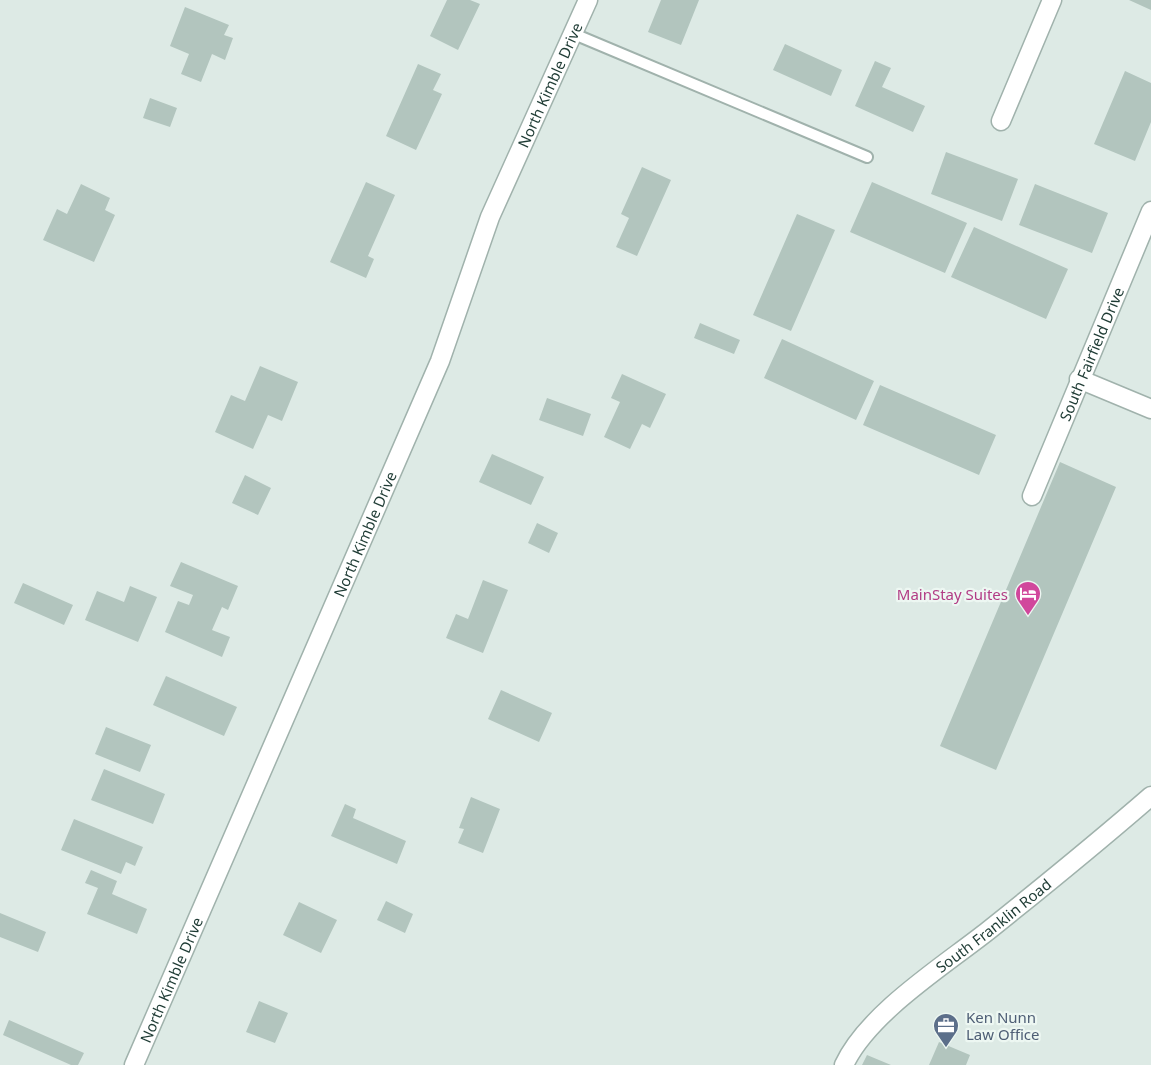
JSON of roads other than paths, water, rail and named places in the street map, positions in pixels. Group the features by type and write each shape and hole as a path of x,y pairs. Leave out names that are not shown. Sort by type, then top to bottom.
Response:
{"street":[{"name":"North Kimble Drive","path":"134,1065 440,361 490,217 588,0"},
{"path":"1002,122 1052,0"},
{"name":"South Fairfield Drive","path":"1032,496 1151,211"},
{"path":"1079,379 1151,409"},
{"name":"South Franklin Road","path":"844,1065 851,1051 878,1019 1067,868 1151,796"}],"lane":[{"path":"574,34 867,157"}],"place":[{"name":"MainStay Suites","path":"1028,617"},
{"name":"Ken Nunn Law Office","path":"946,1049"}]}
